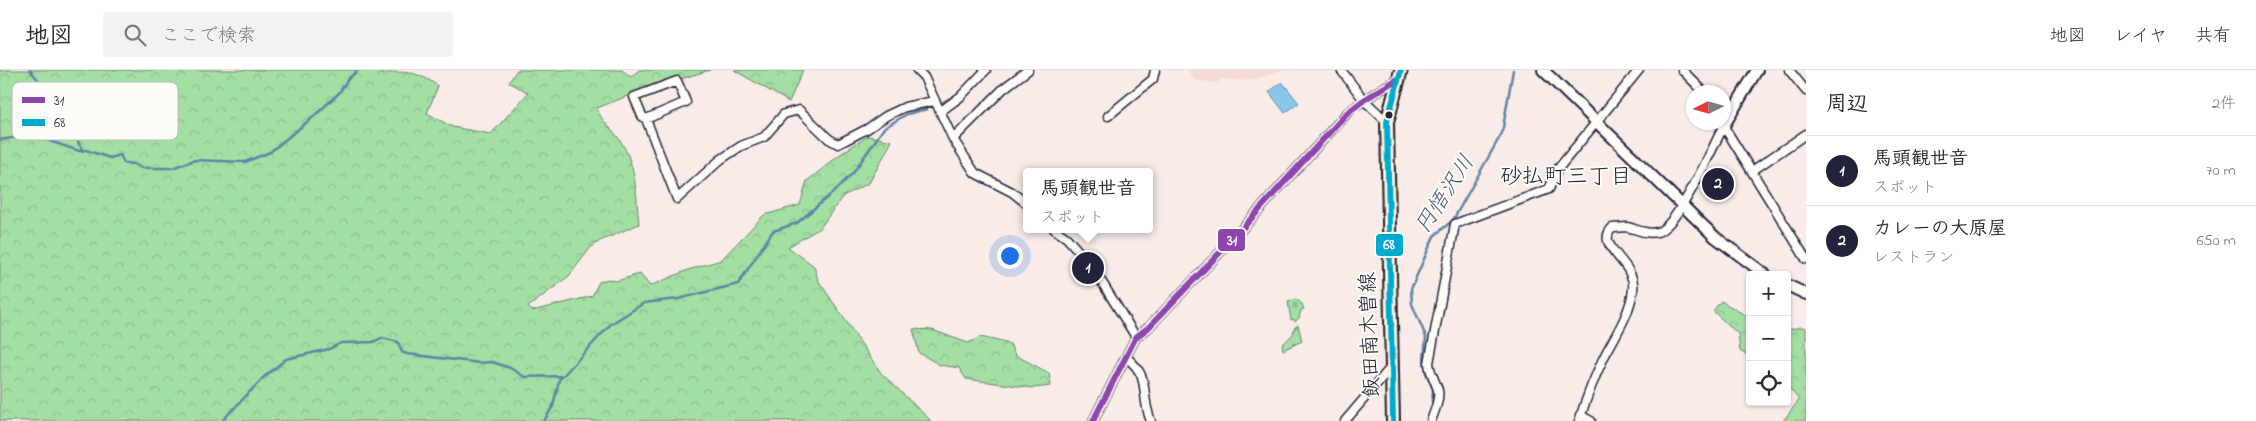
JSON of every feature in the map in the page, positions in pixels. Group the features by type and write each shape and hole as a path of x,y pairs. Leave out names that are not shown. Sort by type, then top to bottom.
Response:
{"main road":[{"name":"飯田南木曽線","path":"1393,421 1387,122 1399,75"}],"street":[{"path":"917,70 924,77 953,139 979,177 1012,192 1023,201"},
{"path":"941,111 960,96 986,70"},
{"path":"953,139 1004,88 1028,70"},
{"path":"1108,116 1153,78 1155,70"},
{"path":"1341,70 1364,100 1387,122"},
{"path":"1543,70 1553,74 1596,123 1715,237 1761,271"},
{"path":"1431,421 1437,404 1438,391 1430,372 1429,363 1454,224 1549,189 1557,170 1639,70"},
{"path":"1682,70 1697,85"},
{"path":"1731,112 1757,70"},
{"path":"1789,70 1806,91"},
{"path":"1094,421 1136,337 1148,328 1231,241 1347,114 1399,75"},
{"path":"646,119 686,102 677,81 634,97 642,116 646,119 677,199 720,160 741,146 764,137 784,114 799,110 838,144 905,107 934,100"},
{"path":"1590,421 1580,418 1588,392 1626,314 1633,290 1629,270 1610,247 1606,240 1606,234 1612,228 1626,227 1650,233 1659,232 1667,227 1683,206 1721,130"},
{"path":"1726,130 1805,254"},
{"path":"1752,171 1806,134"},
{"path":"1060,233 1067,238 1093,268 1136,337"},
{"path":"1791,287 1806,294"},
{"path":"1126,357 1140,370 1144,381 1145,404 1151,421"},
{"path":"1345,421 1392,366"}],"shaded area":[{"path":"1188,70 1283,70 1260,78 1242,81 1223,79 1216,83 1194,80"}],"green space":[{"path":"0,70 378,70 381,74 405,72 418,75 438,86 427,113 452,127 491,134 528,93 509,82 517,70 622,70 631,77 639,70 710,70 638,92 597,108 601,118 621,142 630,161 635,182 639,224 600,241 591,247 569,276 528,307 532,311 592,296 599,282 608,279 616,281 640,274 650,286 688,270 721,260 764,215 800,205 807,181 842,153 868,136 892,141 869,183 843,196 820,228 788,247 814,266 818,280 881,373 931,421 0,421"},
{"path":"734,70 803,70 789,102"},
{"path":"1296,299 1302,304 1304,309 1301,310 1299,318 1295,322 1294,319 1291,320 1288,302"},
{"path":"1721,301 1746,316 1746,355 1740,351 1738,334 1713,311"},
{"path":"1298,325 1302,341 1283,350 1282,345 1293,334 1294,328"},
{"path":"1806,328 1806,421 1783,421 1799,400 1791,390 1791,329"},
{"path":"913,329 932,330 968,343 981,337 1010,344 1015,355 1049,373 1051,386 1033,388 966,379 959,368 940,365 919,353"}],"water":[{"path":"1282,82 1299,103 1285,113 1269,92"}],"waterway":[{"path":"30,70 40,82"},
{"path":"47,140 79,151 86,150 110,158 120,155 124,163 134,164 141,168 172,168 195,160 245,162 270,152 312,118 339,93 348,79 358,70"},
{"name":"円悟沢川","path":"1432,408 1433,389 1426,373 1424,359 1426,337 1412,304 1411,289 1434,236 1453,220 1502,133 1513,70"},
{"path":"941,103 954,96"},
{"path":"544,421 553,406 559,380 611,324 644,303 678,299 738,284 773,231 797,223 836,190 853,173 884,128 907,114 927,109"},
{"path":"0,140 12,138"},
{"path":"77,140 83,151"},
{"path":"222,421 263,378 286,359 329,349 341,343 373,342 382,338 398,342 402,352 407,354 480,363 492,362 510,368 525,377 562,376"},
{"name":"円悟沢川","path":"1427,421 1430,413"}],"transit line":[{"name":"68","path":"1393,421 1387,122 1401,70"},
{"name":"31","path":"1093,421 1136,337 1148,328 1231,241 1347,113 1396,80"}],"place":[{"name":"カレーの大原屋","path":"1718,184"},
{"name":"馬頭観世音","path":"1088,268"}],"district":[{"name":"砂払町三丁目","path":"1566,178"}]}
